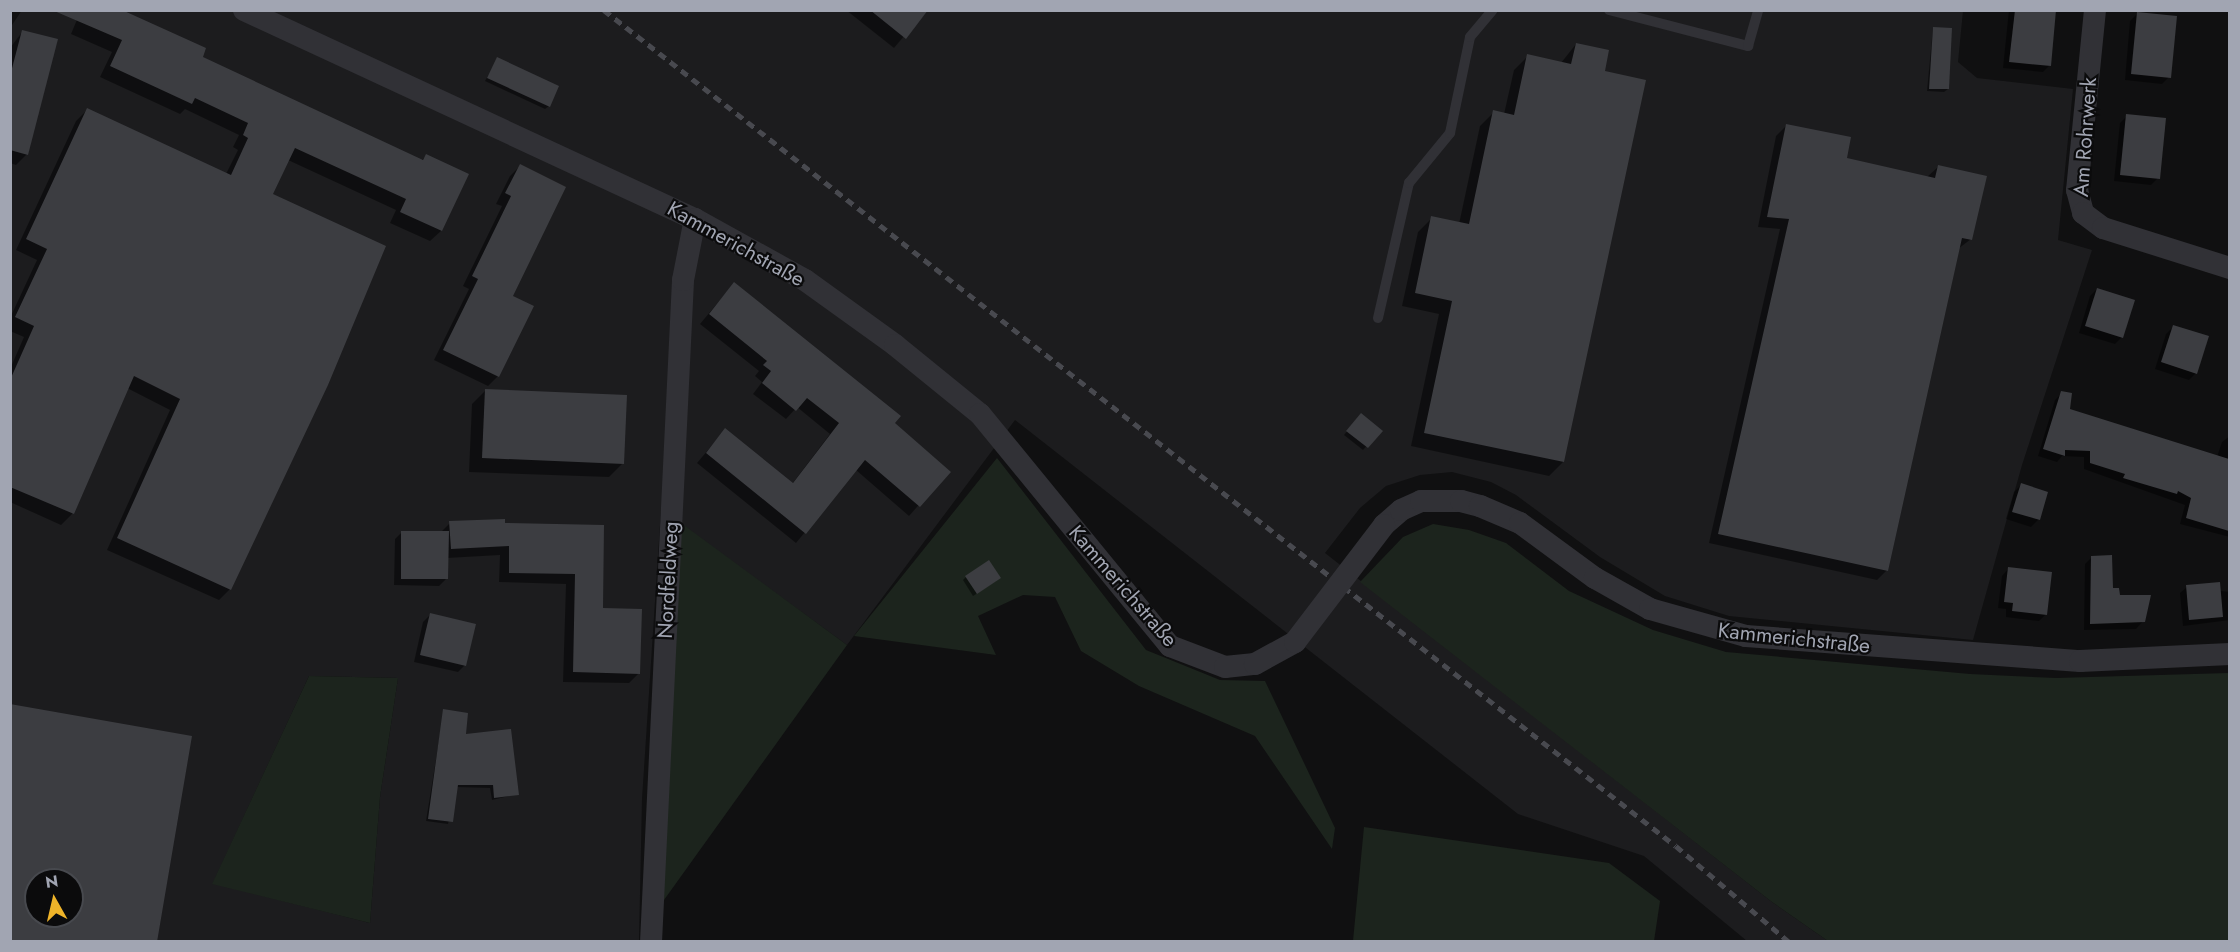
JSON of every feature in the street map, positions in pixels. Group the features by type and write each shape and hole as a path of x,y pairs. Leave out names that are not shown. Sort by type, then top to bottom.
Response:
{"street":[{"name":"Kammerichstraße","path":"244,10 694,219 805,280 895,345 980,414 1170,646 1225,667 1255,664 1294,642 1384,525 1401,510 1420,501 1461,501 1480,506 1520,523 1594,578 1650,609 1746,636 2080,661 2229,654"},
{"name":"Am Rohrwerk","path":"2095,10 2077,190 2084,213 2103,228 2229,268"},
{"name":"Nordfeldweg","path":"651,942 683,280 694,219"}],"lane":[{"path":"1378,318 1409,183 1450,133 1470,37 1493,10"},
{"path":"1609,10 1748,45 1758,10"}],"shaded area":[{"path":"22,10 1963,11 1958,62 1977,78 2073,89 2058,240 2092,250 2022,465 1973,640 1729,616 1665,596 1600,557 1516,495 1491,482 1452,472 1420,475 1386,486 1360,508 1325,553 1772,902 1828,941 1747,941 1644,856 1518,814 1015,420 847,645 661,510 642,799 639,941 11,941 10,28","holes":["309,676 398,678 380,797 370,923 213,883"]},
{"path":"997,458 1146,650 1220,680 1265,681 1335,828 1332,849 1255,736 1139,686 1081,651 1055,597 1023,595 978,616 996,655 854,636"},
{"path":"681,523 847,645 659,907"},
{"path":"1433,524 1469,530 1506,543 1569,591 1653,630 1726,652 1970,674 2056,678 2229,673 2229,941 1828,941 1772,902 1360,582 1403,537"},
{"path":"309,676 398,678 380,797 370,923 212,884"},
{"path":"1364,827 1609,863 1660,901 1654,941 1353,941"}],"building":[{"path":"52,10 122,10 206,48 203,57 423,160 426,154 469,174 442,231 400,212 406,199 295,148 273,194 386,246 328,385 231,590 117,538 180,399 134,376 74,514 10,487 10,380 34,326 15,317 47,249 26,239 87,108 231,175 248,138 243,135 248,123 195,98 192,104 110,66 122,40"},
{"path":"870,10 928,10 906,39"},
{"path":"2015,10 2056,10 2051,66 2009,62"},
{"path":"2137,12 2177,16 2171,78 2131,74"},
{"path":"1933,27 1952,28 1949,89 1929,89"},
{"path":"22,30 58,39 28,155 10,150 10,76"},
{"path":"1576,43 1609,50 1605,71 1646,80 1564,462 1424,433 1452,301 1415,293 1431,216 1469,224 1493,110 1514,115 1527,54 1571,64"},
{"path":"497,57 559,86 550,107 487,78"},
{"path":"2126,114 2166,118 2160,179 2120,175"},
{"path":"1786,124 1851,137 1847,158 1935,178 1938,165 1987,176 1972,240 1962,238 1888,571 1718,534 1789,219 1767,217"},
{"path":"520,164 566,187 513,296 534,306 499,377 443,350 478,279 472,276 511,196 505,193"},
{"path":"734,282 901,416 895,423 951,472 920,507 865,460 806,534 706,453 725,428 793,483 839,423 807,398 796,411 762,383 771,371 763,365 767,361 709,314"},
{"path":"2097,288 2135,300 2123,338 2085,326"},
{"path":"2173,325 2209,336 2197,374 2161,362"},
{"path":"485,389 627,395 624,464 482,458"},
{"path":"2061,391 2072,393 2070,409 2229,459 2229,531 2186,518 2191,498 2178,491 2177,494 2123,478 2125,474 2090,463 2090,451 2065,450 2065,456 2043,449"},
{"path":"1361,413 1383,431 1368,448 1346,431"},
{"path":"2021,483 2048,492 2040,520 2012,512"},
{"path":"505,519 505,523 604,525 603,608 642,609 640,674 573,672 575,574 509,573 509,546 451,549 449,521"},
{"path":"401,531 449,531 448,579 401,579"},
{"path":"2112,555 2113,588 2119,588 2120,595 2151,595 2145,622 2090,624 2091,556"},
{"path":"989,560 1001,578 977,594 965,576"},
{"path":"2008,567 2052,572 2047,615 2012,611 2013,603 2004,602"},
{"path":"2220,582 2223,617 2189,620 2186,585"},
{"path":"430,613 476,624 466,666 420,655"},
{"path":"10,704 192,736 157,942 10,942"},
{"path":"443,709 468,713 466,734 511,729 519,795 494,798 493,785 458,785 453,822 428,819"}],"railway":[{"path":"604,10 1676,846 1789,942"}]}
